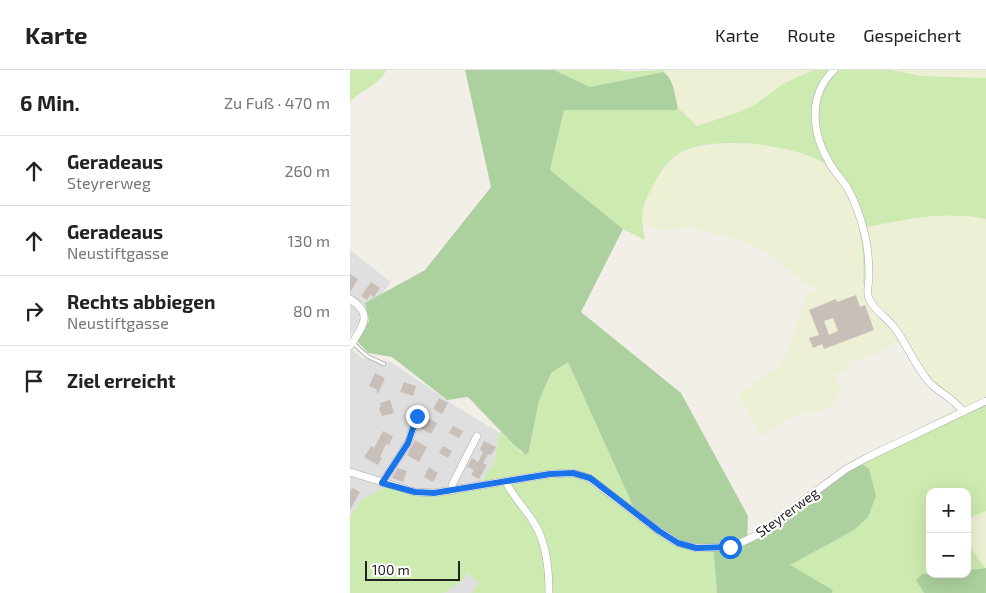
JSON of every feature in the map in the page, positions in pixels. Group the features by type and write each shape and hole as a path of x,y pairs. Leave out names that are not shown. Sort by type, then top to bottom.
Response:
{"street":[{"path":"834,70 824,81 817,100 815,126 826,158 847,187 861,222 868,252 869,300 892,325 928,381 956,404 962,412"},
{"path":"350,299 359,304 364,310 364,322 352,341"},
{"name":"Steyrerweg","path":"350,472 415,492 434,493 563,472 581,474 601,485 659,531 678,543 696,548 730,547 756,535 846,469 986,401"},
{"path":"382,483 408,443 418,410"},
{"path":"452,491 452,485 477,436"},
{"path":"506,482 513,496 537,528 543,543 550,593"}],"lane":[{"path":"352,341 366,356 384,364"}],"shaded area":[{"path":"350,250 391,282 350,336"},
{"path":"350,348 362,358 391,362 457,407 500,433 495,460 481,483 444,490 415,489 360,501 350,518"},
{"path":"467,573 479,582 471,593 443,593 460,582"}],"green space":[{"path":"350,70 386,70 380,80 359,94 350,103"},
{"path":"465,70 554,70 590,87 663,72 670,79 678,108 676,110 564,110 550,170 623,229 581,312 681,393 748,516 747,540 856,460 869,469 876,496 868,517 854,530 790,565 833,590 832,593 717,593 713,545 672,542 638,517 568,362 551,373 539,401 529,451 526,455 468,397 447,400 392,357 368,353 356,340 369,321 365,303 425,270 491,187"},
{"path":"554,70 664,70 667,74 663,72 590,87"},
{"path":"664,70 813,70 785,83 754,105 697,126 678,108 670,79"},
{"path":"813,70 891,70 922,76 986,78 986,219 956,215 910,219 865,227 870,281 863,284 861,238 854,209 848,195 826,165 807,155 768,146 740,143 710,144 683,152 664,167 647,197 642,218 645,240 623,229 550,170 564,110 674,110 678,108 697,126 754,105 785,83"},
{"path":"891,70 986,70 986,78 922,76"},
{"path":"759,143 819,159 837,177 851,201 858,226 863,249 863,283 870,281 865,227 953,215 986,219 986,398 966,406 933,383 904,338 878,354 852,361 846,370 835,373 841,391 834,404 819,411 806,412 788,418 761,437 738,395 778,366 787,354 805,296 817,289 800,280 765,250 735,239 691,228 656,229 642,223 646,201 659,174 672,158 698,147"},
{"path":"568,362 638,517 713,545 717,593 471,593 479,582 467,573 461,582 443,593 350,593 350,518 360,501 391,483 415,489 444,490 481,483 495,460 500,431 522,453 529,451 539,401 551,373"},
{"path":"986,398 986,511 971,517 971,488 926,488 926,574 922,574 916,580 924,593 832,593 833,590 789,565 854,530 856,460 954,411"},
{"path":"986,511 986,568 971,548 971,517"},
{"path":"971,548 985,568 971,570"},
{"path":"986,568 986,593 924,593 916,580 922,574 926,574 926,578 971,578 971,570"}],"building":[{"path":"350,274 358,279 350,293"},
{"path":"371,282 380,288 374,297 370,295 367,300 361,296"},
{"path":"856,295 860,307 865,305 874,330 824,349 822,344 813,348 809,338 819,335 809,310 836,299 837,302","holes":["833,318 838,331 829,335 824,321"]},
{"path":"375,373 385,378 378,394 376,389 369,386"},
{"path":"404,382 416,386 413,396 400,392"},
{"path":"439,398 448,403 442,414 433,409"},
{"path":"390,400 394,413 382,416 379,408 381,407 380,403"},
{"path":"426,417 437,423 431,434 420,428"},
{"path":"453,426 463,431 459,438 449,433"},
{"path":"383,431 393,436 389,445 386,444 378,465 364,457 371,446 374,448"},
{"path":"415,440 427,447 419,462 407,455"},
{"path":"484,441 496,447 491,455 488,454 483,463 487,465 479,479 471,475 474,470 467,467 472,458 478,462 483,453 480,449"},
{"path":"443,446 452,451 448,458 439,453"},
{"path":"429,467 438,473 433,482 424,477"},
{"path":"398,468 407,471 403,482 392,478"},
{"path":"352,488 360,492 350,510 350,491"}],"route":[{"path":"417,416 408,443 382,483 415,492 434,493 563,472 581,474 601,485 670,539 686,547 708,549 730,547"}]}
